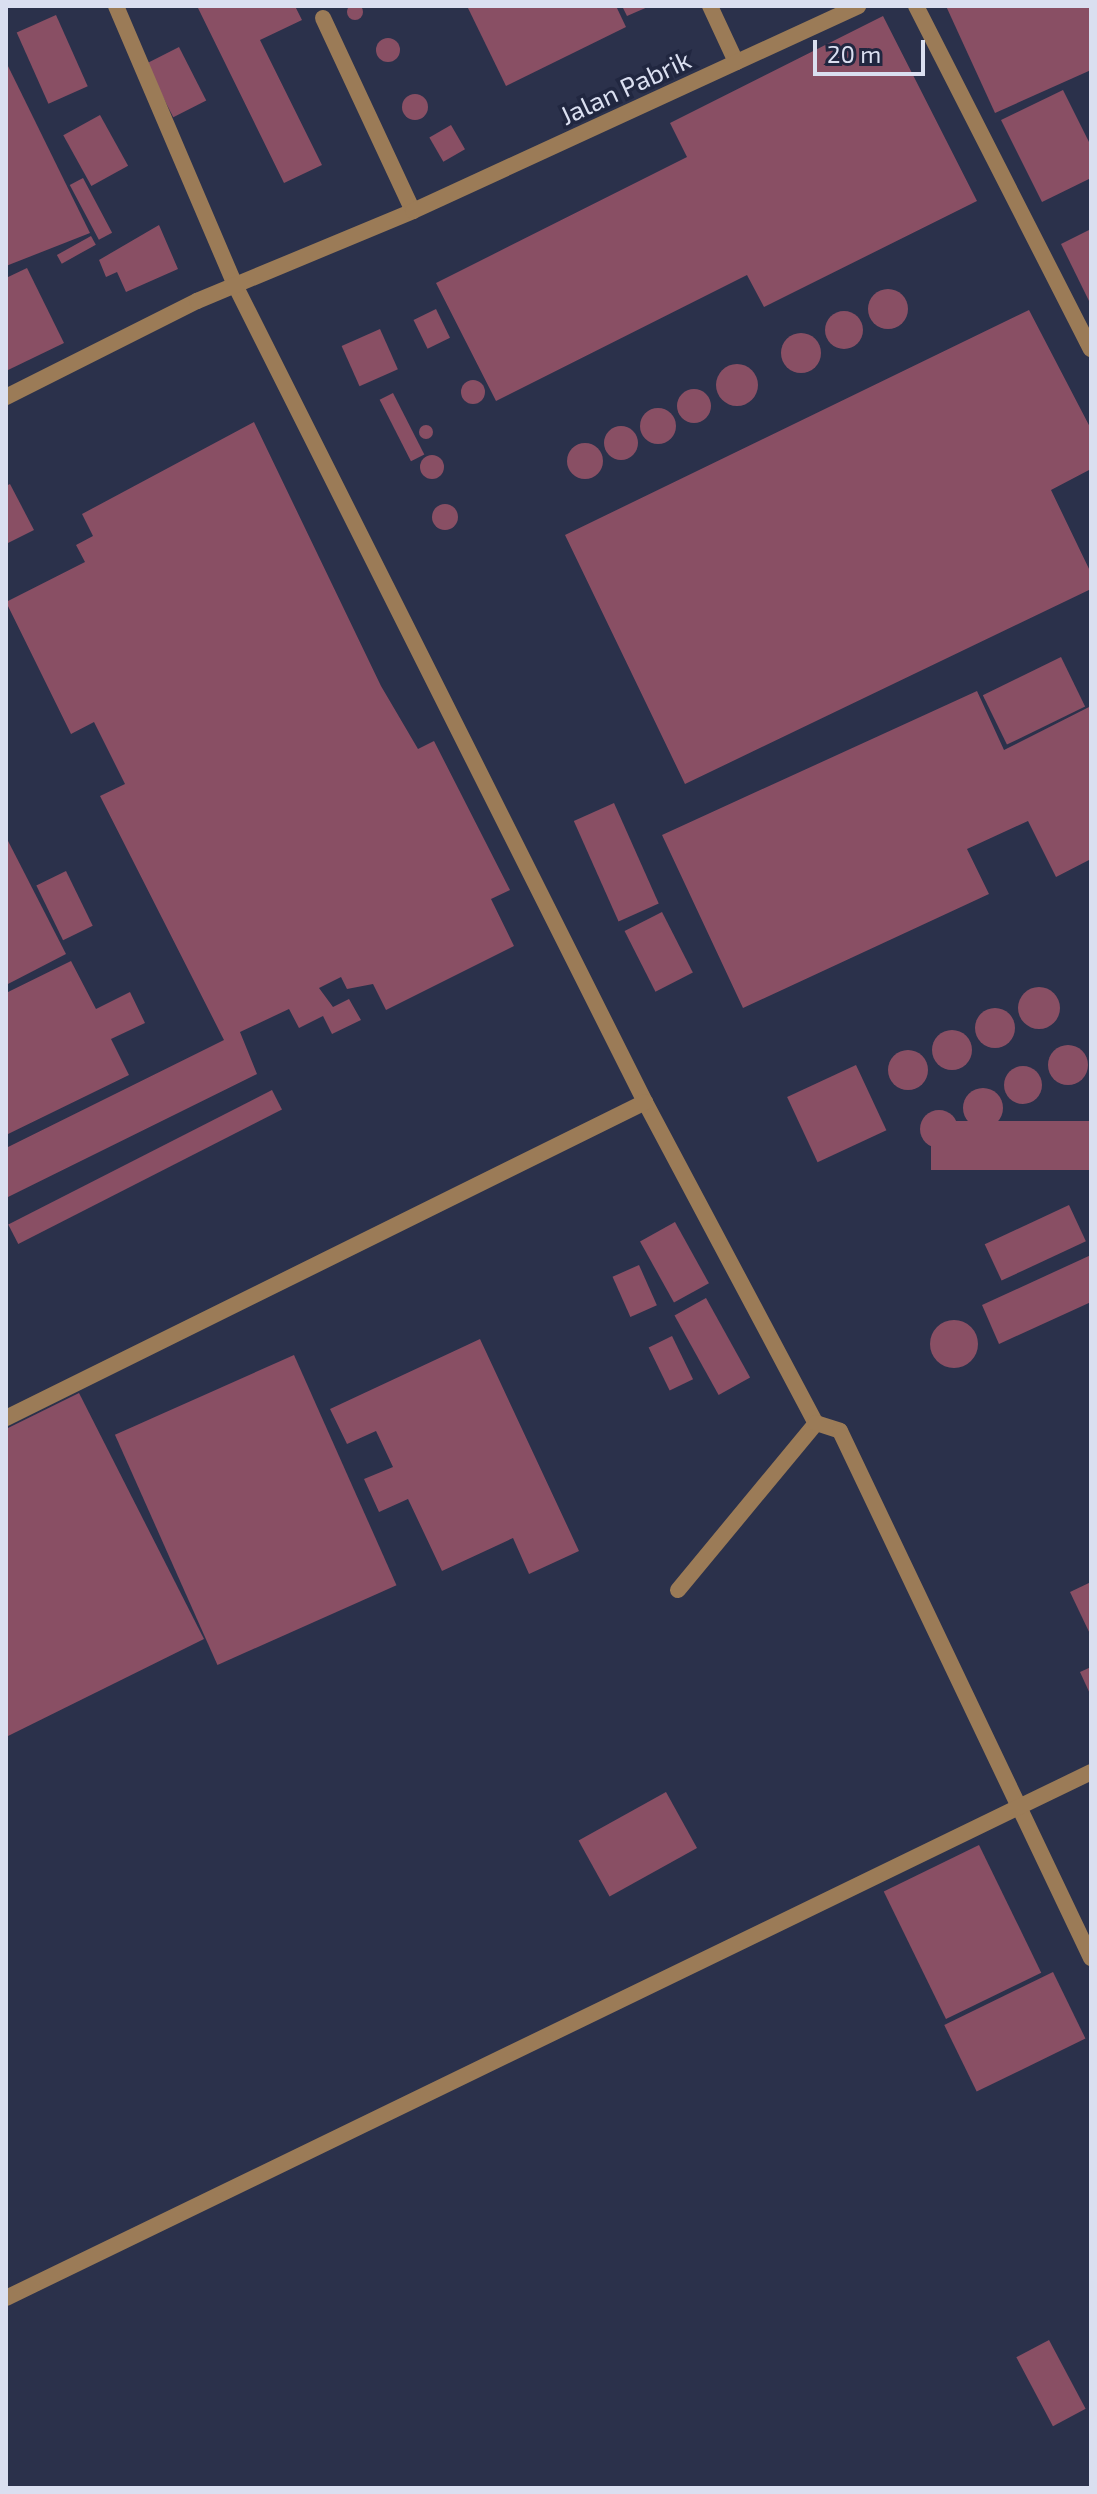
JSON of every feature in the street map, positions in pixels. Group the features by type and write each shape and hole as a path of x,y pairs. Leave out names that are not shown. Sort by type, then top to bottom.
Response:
{"lane":[{"path":"116,6 235,285 645,1102 816,1423 840,1431 1091,1958"},
{"path":"710,6 736,62"},
{"name":"Jalan Pabrik","path":"6,397 235,285 413,211 858,6"},
{"path":"916,6 1091,349"},
{"path":"323,18 413,211"},
{"path":"6,1418 645,1102"},
{"path":"678,1590 816,1423"},
{"path":"6,2298 1091,1772"}],"building":[{"path":"355,4 363,12 355,20 347,12"},
{"path":"197,6 295,6 302,20 260,40 322,165 284,183"},
{"path":"467,6 616,6 626,27 506,86"},
{"path":"622,6 650,6 627,16"},
{"path":"946,6 1091,6 1091,70 995,113"},
{"path":"56,15 88,86 48,104 17,32"},
{"path":"883,16 977,201 764,307 747,275 496,401 436,283 687,157 670,123"},
{"path":"388,38 399,45 400,50 393,61 388,62 377,55 376,50 383,39"},
{"path":"179,47 206,100 173,117 146,64"},
{"path":"6,62 90,233 6,266"},
{"path":"1063,90 1091,146 1091,178 1042,202 1001,120"},
{"path":"415,94 424,98 428,107 424,116 415,120 406,116 402,107 406,98"},
{"path":"100,115 128,166 91,186 63,135"},
{"path":"451,125 465,149 443,162 429,138"},
{"path":"83,178 112,233 99,240 70,185"},
{"path":"159,225 178,269 126,292 117,272 106,277 99,260"},
{"path":"1091,229 1091,305 1061,244"},
{"path":"91,236 96,245 62,264 57,255"},
{"path":"27,268 64,343 6,371 6,278"},
{"path":"888,289 902,295 908,309 902,323 888,329 874,323 868,309 874,295"},
{"path":"436,309 450,338 428,349 414,320"},
{"path":"1029,310 1091,429 1091,469 1051,490 1091,573 1091,589 685,784 565,535"},
{"path":"844,311 858,316 863,330 858,344 844,349 830,344 825,330 830,316"},
{"path":"380,329 398,369 360,386 342,346"},
{"path":"801,333 815,339 821,353 815,367 801,373 787,367 781,353 787,339"},
{"path":"737,364 752,370 758,385 752,400 737,406 722,400 716,385 722,370"},
{"path":"473,380 482,383 485,392 482,401 473,404 464,401 461,392 464,383"},
{"path":"694,389 706,394 711,406 706,418 694,423 682,418 677,406 682,394"},
{"path":"393,393 424,454 411,461 380,400"},
{"path":"658,408 671,413 676,426 671,439 658,444 645,439 640,426 645,413"},
{"path":"254,422 381,686 418,749 434,741 510,890 491,899 514,946 386,1010 373,984 347,989 341,977 319,988 333,1007 349,999 361,1020 332,1034 323,1016 299,1028 289,1009 240,1032 257,1074 6,1198 6,1148 224,1040 100,796 125,784 94,722 71,734 6,602 85,562 76,545 93,536 82,514"},
{"path":"426,425 433,432 426,439 419,432"},
{"path":"621,426 633,431 638,443 633,455 621,460 609,455 604,443 609,431"},
{"path":"585,443 598,448 603,461 598,474 585,479 572,474 567,461 572,448"},
{"path":"432,455 440,459 444,467 440,475 432,479 424,475 420,467 424,459"},
{"path":"10,484 34,530 6,544 6,486"},
{"path":"445,504 454,508 458,517 454,526 445,530 436,526 432,517 436,508"},
{"path":"1061,657 1085,706 1007,745 983,695"},
{"path":"977,691 1004,750 1091,706 1091,859 1056,877 1028,821 967,849 989,894 743,1008 662,835"},
{"path":"614,803 659,903 619,921 574,821"},
{"path":"6,837 66,954 6,985"},
{"path":"66,871 93,926 63,940 36,885"},
{"path":"662,912 693,973 655,992 625,931"},
{"path":"71,961 96,1009 130,992 145,1023 111,1039 129,1075 6,1135 6,993"},
{"path":"1039,987 1054,993 1060,1008 1054,1023 1039,1029 1024,1023 1018,1008 1024,993"},
{"path":"995,1008 1009,1014 1015,1028 1009,1042 995,1048 981,1042 975,1028 981,1014"},
{"path":"952,1030 966,1036 972,1050 966,1064 952,1070 938,1064 932,1050 938,1036"},
{"path":"1068,1045 1082,1051 1088,1065 1082,1079 1068,1085 1054,1079 1048,1065 1054,1051"},
{"path":"908,1050 922,1056 928,1070 922,1084 908,1090 894,1084 888,1070 894,1056"},
{"path":"856,1065 886,1130 818,1162 787,1097"},
{"path":"1023,1066 1036,1072 1042,1085 1036,1098 1023,1104 1010,1098 1004,1085 1010,1072"},
{"path":"983,1088 997,1094 1003,1108 997,1122 983,1128 969,1122 963,1108 969,1094"},
{"path":"272,1090 282,1110 18,1244 8,1224"},
{"path":"939,1110 953,1115 958,1129 953,1143 939,1148 925,1143 920,1129 925,1115"},
{"path":"931,1121 1091,1121 1091,1170 931,1170"},
{"path":"1069,1205 1086,1241 1002,1281 985,1244"},
{"path":"675,1222 709,1283 674,1303 640,1241"},
{"path":"1091,1255 1091,1302 999,1344 982,1305"},
{"path":"639,1265 657,1305 630,1317 613,1277"},
{"path":"706,1298 750,1378 719,1395 675,1315"},
{"path":"954,1320 963,1321 971,1327 977,1335 977,1353 971,1361 963,1367 954,1368 945,1367 937,1361 931,1353 930,1344 931,1335 937,1327 945,1321"},
{"path":"672,1336 693,1379 670,1391 649,1347"},
{"path":"480,1339 579,1551 529,1574 513,1538 442,1571 408,1499 379,1512 364,1479 393,1467 376,1431 347,1444 330,1409"},
{"path":"294,1355 396,1585 217,1665 115,1435"},
{"path":"79,1393 204,1639 6,1737 6,1429"},
{"path":"1091,1582 1091,1636 1070,1592"},
{"path":"1091,1667 1091,1696 1080,1672"},
{"path":"666,1792 697,1848 610,1896 579,1840"},
{"path":"979,1845 1041,1973 946,2019 884,1891"},
{"path":"1053,1972 1085,2039 977,2092 944,2025"},
{"path":"1049,2340 1086,2409 1053,2426 1016,2357"}]}
